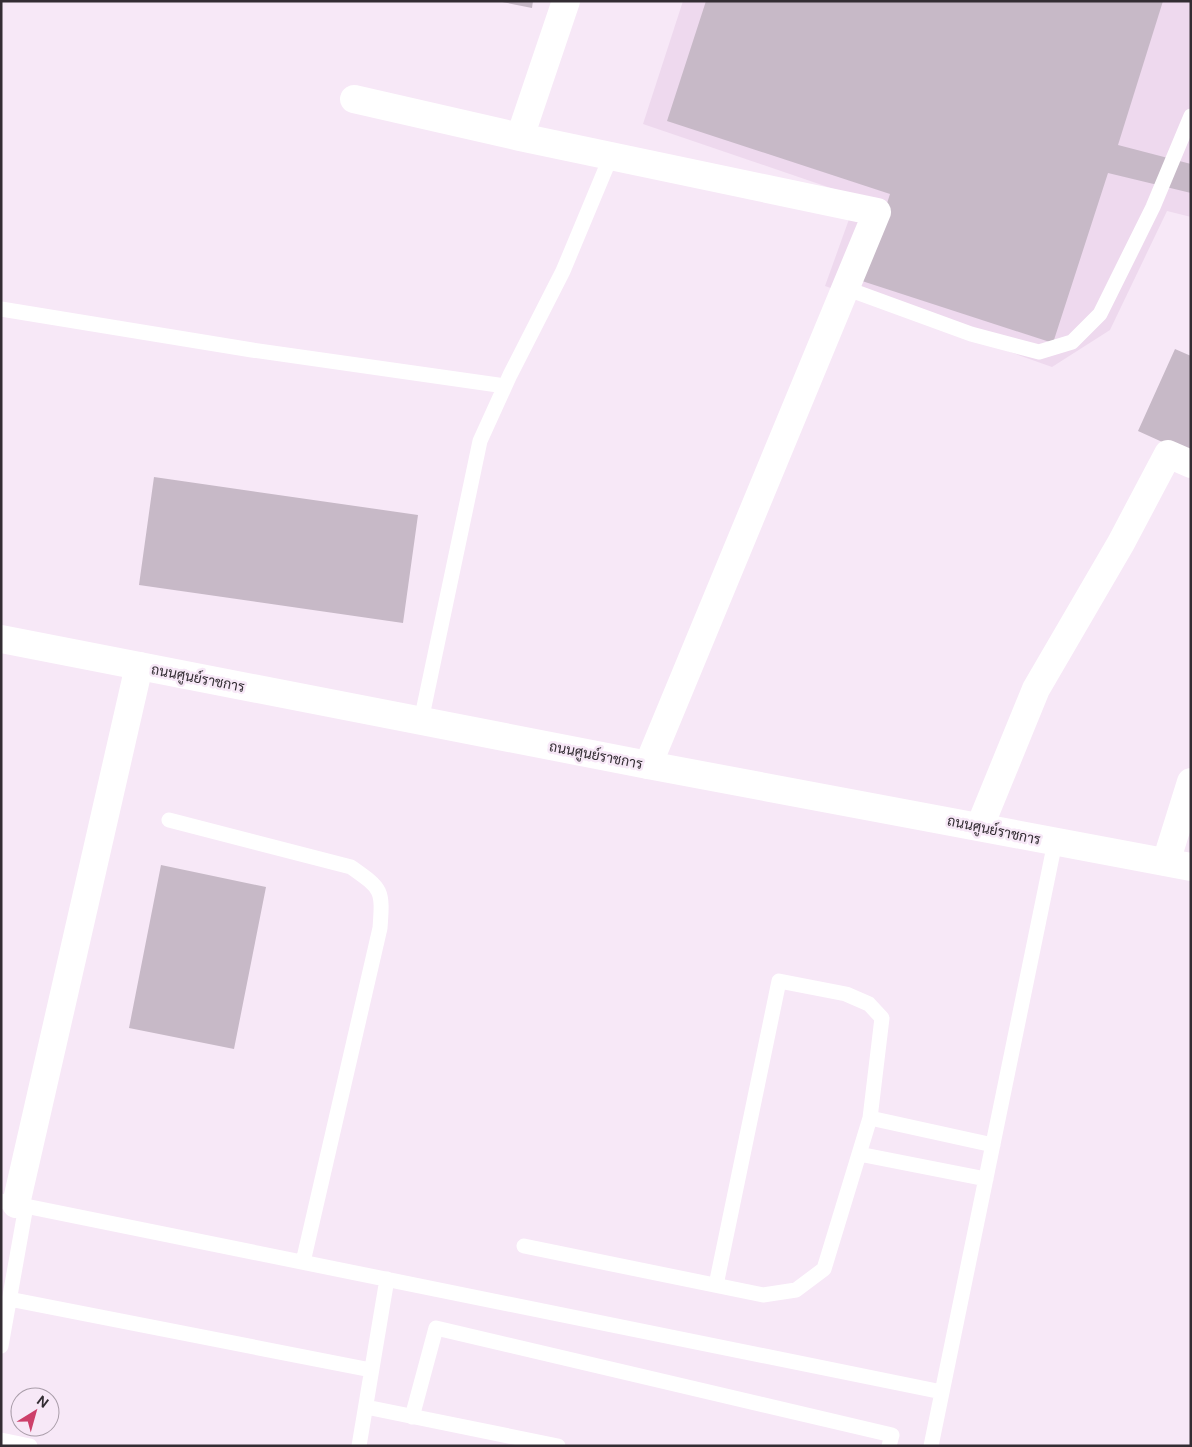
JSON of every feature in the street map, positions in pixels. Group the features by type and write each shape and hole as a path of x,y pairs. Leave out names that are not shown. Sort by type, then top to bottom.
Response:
{"street":[{"path":"520,137 566,1"},
{"path":"354,99 520,137 877,212 648,765"},
{"path":"980,826 1036,689 1121,543 1168,454 1191,464"},
{"name":"ถนนศูนย์ราชการ","path":"1,639 648,765 1178,864"},
{"path":"14,1204 139,666"},
{"path":"1178,864 1191,782"}],"lane":[{"path":"845,288 971,334 1039,352 1072,342 1100,314 1153,207 1191,116"},
{"path":"421,721 480,441 505,386 563,271 611,156"},
{"path":"1,309 252,350 505,386"},
{"path":"169,820 351,867 376,884 382,903 380,928 303,1262"},
{"path":"931,1446 1055,842"},
{"path":"524,1246 762,1295 796,1290 824,1269 870,1118 882,1018 869,1004 846,994 779,981 716,1285"},
{"path":"870,1118 993,1145"},
{"path":"859,1154 986,1179"},
{"path":"1,1346 9,1299 14,1204 942,1392"},
{"path":"359,1446 387,1279"},
{"path":"9,1299 371,1370"},
{"path":"412,1417 436,1328 892,1435 889,1446"},
{"path":"366,1407 558,1446"},
{"path":"1,1440 30,1446"}],"shaded area":[{"path":"683,1 1191,1 1191,217 1167,211 1110,330 1052,367 825,286 857,197 643,124"}],"building":[{"path":"497,1 533,1 532,8"},
{"path":"706,1 1163,1 1118,145 1191,164 1191,193 1108,173 1053,343 862,281 890,194 667,121"},
{"path":"1175,349 1191,356 1191,455 1138,431"},
{"path":"154,477 418,515 403,623 139,585"},
{"path":"161,865 266,887 234,1049 129,1028"}]}
